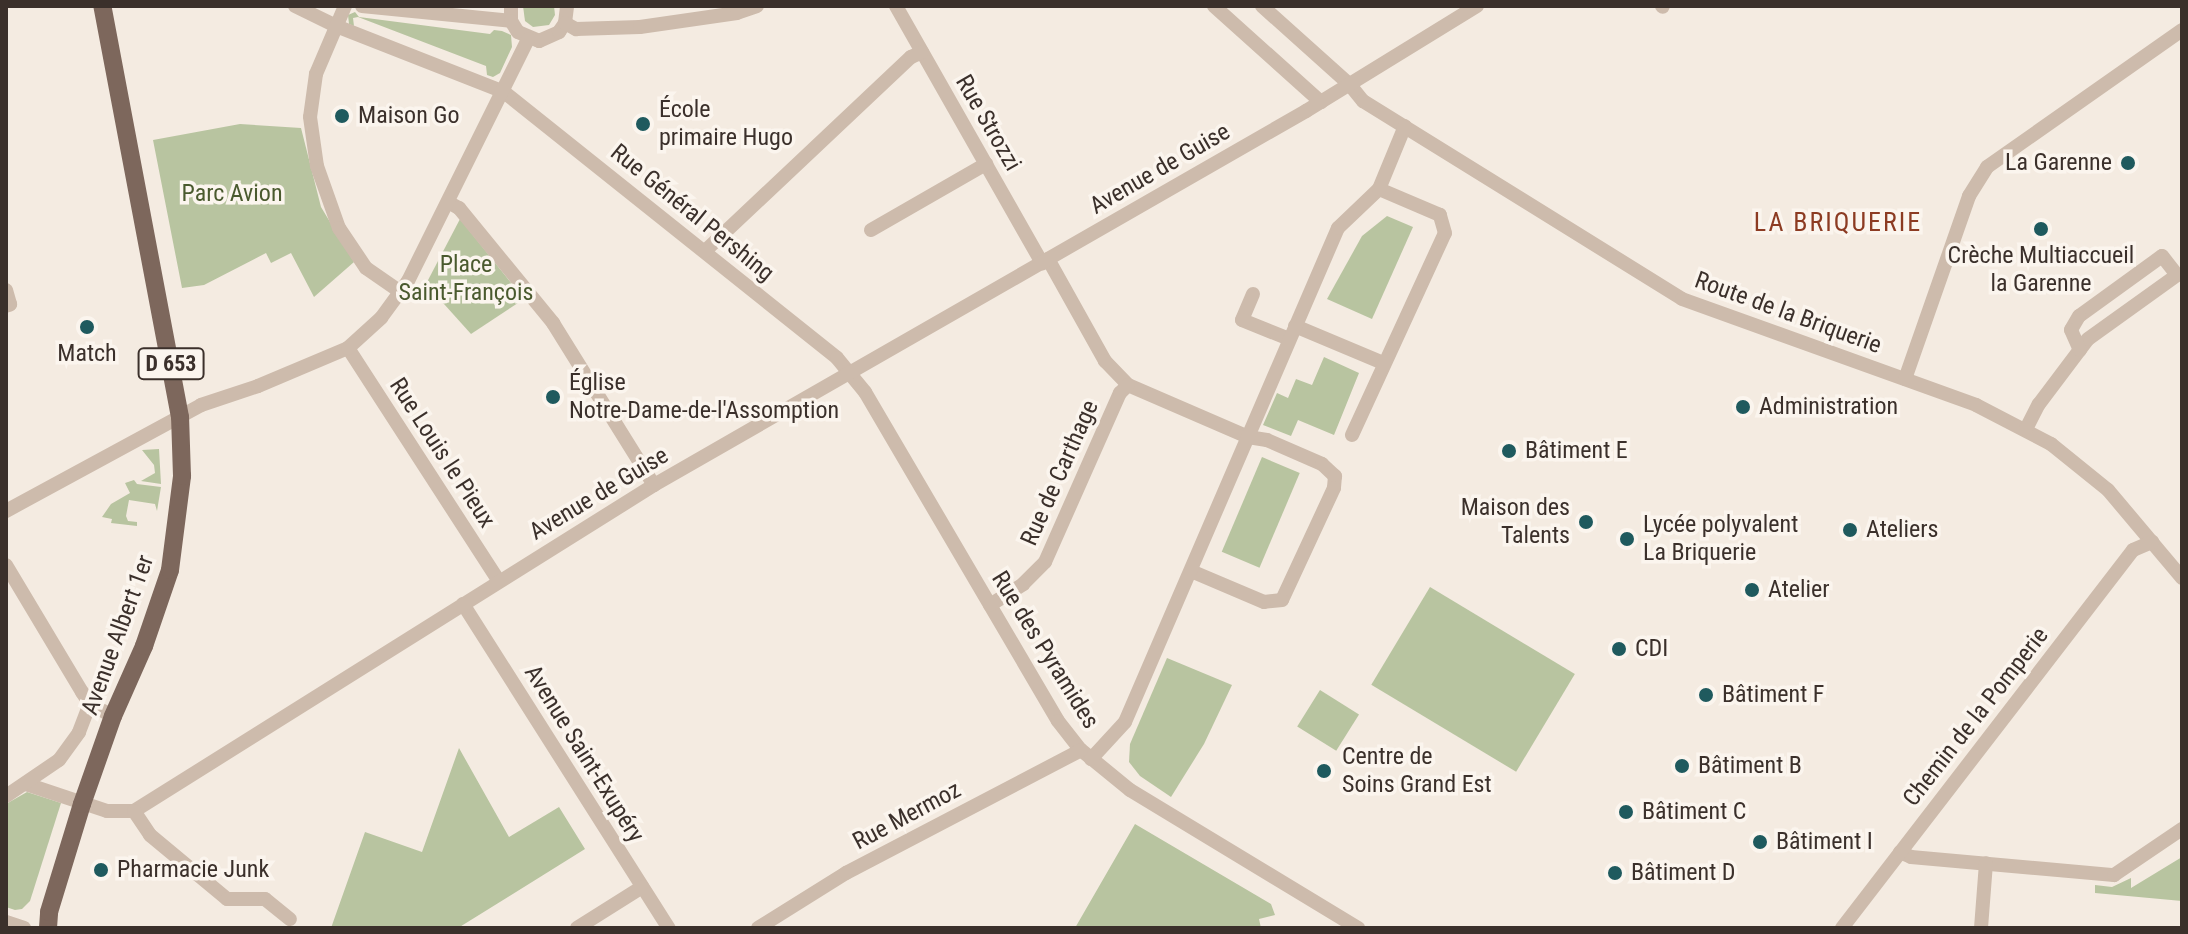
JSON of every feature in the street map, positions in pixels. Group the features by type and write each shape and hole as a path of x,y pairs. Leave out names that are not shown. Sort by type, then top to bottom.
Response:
{"main road":[{"name":"Avenue Albert 1er","path":"82,804 113,716 144,646 176,543 182,476 180,417 102,6"},
{"name":"D 653","path":"48,928 49,912 82,804"}],"street":[{"name":"Rue Général Pershing","path":"295,6 336,26 504,92 837,358 850,373"},
{"path":"345,6 316,74 310,117 317,166 339,228 366,268 402,293"},
{"path":"362,6 511,14 528,39"},
{"path":"528,39 550,39 565,23 567,6"},
{"path":"565,23 576,29 640,27 737,13 757,6"},
{"name":"Rue Strozzi","path":"896,6 986,164 1105,361 1128,385"},
{"path":"1214,6 1321,102 1363,101"},
{"name":"Route de la Briquerie","path":"1262,6 1350,85 1363,101 1682,299 1976,405 2051,444 2108,490 2182,578"},
{"name":"Avenue de Guise","path":"134,811 654,485 1321,102 1477,6"},
{"path":"1905,379 1969,196 1987,167 2182,30"},
{"path":"6,511 201,405 258,386 348,348 381,318 402,293 528,39"},
{"path":"705,251 911,57 922,52"},
{"path":"1352,435 1445,233 1440,215 1379,189 1405,126"},
{"path":"871,230 986,164"},
{"name":"Rue Mermoz","path":"758,928 846,873 1086,755 1125,722 1338,228 1379,189"},
{"path":"448,202 459,208 553,323 654,485"},
{"path":"2026,429 2039,404 2080,350 2088,339 2177,275 2162,256 2079,316 2071,330 2080,350"},
{"path":"6,290 10,304 6,306"},
{"path":"1253,294 1242,320 1383,363"},
{"name":"Rue Louis le Pieux","path":"348,348 499,581"},
{"name":"Rue des Pyramides","path":"850,373 865,392 1058,721 1086,755 1130,790 1358,928"},
{"path":"1128,385 1248,437 1267,440 1322,464 1335,476 1334,488 1282,600 1264,602 1191,571"},
{"name":"Rue de Carthage","path":"990,605 1023,584 1045,562 1120,393 1128,385"},
{"name":"Chemin de la Pomperie","path":"1842,928 2133,550 2152,542"},
{"path":"6,565 90,704 113,716"},
{"name":"Avenue Saint-Exupéry","path":"463,604 669,928"},
{"path":"6,796 59,760 79,732 90,704"},
{"path":"26,784 117,813 134,811 150,835 227,899 265,899 290,919"},
{"path":"1900,852 2114,875 2182,829"},
{"path":"1981,928 1986,863"},
{"path":"577,928 642,887"},
{"path":"6,922 24,928"}],"green space":[{"path":"523,6 554,6 555,15 549,25 533,27 525,21"},
{"path":"355,12 359,17 490,34 494,30 502,31 511,35 512,47 500,73 493,77 487,75 486,66 358,17 353,18 354,26 349,24 348,15"},
{"name":"Parc Avion","path":"240,124 301,128 321,207 354,262 314,297 291,253 271,263 266,253 204,285 182,288 153,140"},
{"path":"1387,216 1413,227 1372,319 1327,299 1362,236"},
{"name":"Place Saint-François","path":"460,219 524,299 471,334 426,284"},
{"path":"1324,357 1359,373 1334,435 1298,420 1291,436 1263,425 1277,393 1288,398 1296,379 1312,385"},
{"path":"159,449 161,484 141,481 155,473 154,465 142,450"},
{"path":"1262,457 1300,473 1259,568 1222,552"},
{"path":"134,480 137,484 161,487 157,511 155,504 129,500 126,516 128,521 137,522 137,526 111,523 112,519 102,517 111,504 130,493 125,483"},
{"path":"1430,587 1575,674 1516,772 1371,685"},
{"path":"1167,658 1232,685 1204,744 1171,797 1140,776 1129,762 1130,744"},
{"path":"1320,690 1359,714 1336,751 1297,726"},
{"path":"459,748 509,837 559,807 585,849 458,928 331,928 365,832 422,852"},
{"path":"27,792 61,803 30,901 22,909 15,910 6,907 6,804"},
{"path":"1135,824 1271,904 1275,915 1259,919 1261,928 1075,928"},
{"path":"2182,857 2182,901 2095,893 2095,885 2112,887 2131,878 2131,888"}],"place":[{"name":"Maison Go","path":"342,116"},
{"name":"École primaire Hugo","path":"643,124"},
{"name":"La Garenne","path":"2128,163"},
{"name":"Crèche Multiaccueil la Garenne","path":"2041,229"},
{"name":"Match","path":"87,327"},
{"name":"Église Notre-Dame-de-l'Assomption","path":"553,397"},
{"name":"Administration","path":"1743,407"},
{"name":"Bâtiment E","path":"1509,451"},
{"name":"Maison des Talents","path":"1586,522"},
{"name":"Ateliers","path":"1850,530"},
{"name":"Lycée polyvalent La Briquerie","path":"1627,539"},
{"name":"Atelier","path":"1752,590"},
{"name":"CDI","path":"1619,649"},
{"name":"Bâtiment F","path":"1706,695"},
{"name":"Bâtiment B","path":"1682,766"},
{"name":"Centre de Soins Grand Est","path":"1324,771"},
{"name":"Bâtiment C","path":"1626,812"},
{"name":"Bâtiment I","path":"1760,842"},
{"name":"Pharmacie Junk","path":"101,870"},
{"name":"Bâtiment D","path":"1615,873"}],"district":[{"name":"LA BRIQUERIE","path":"1838,223"}]}
